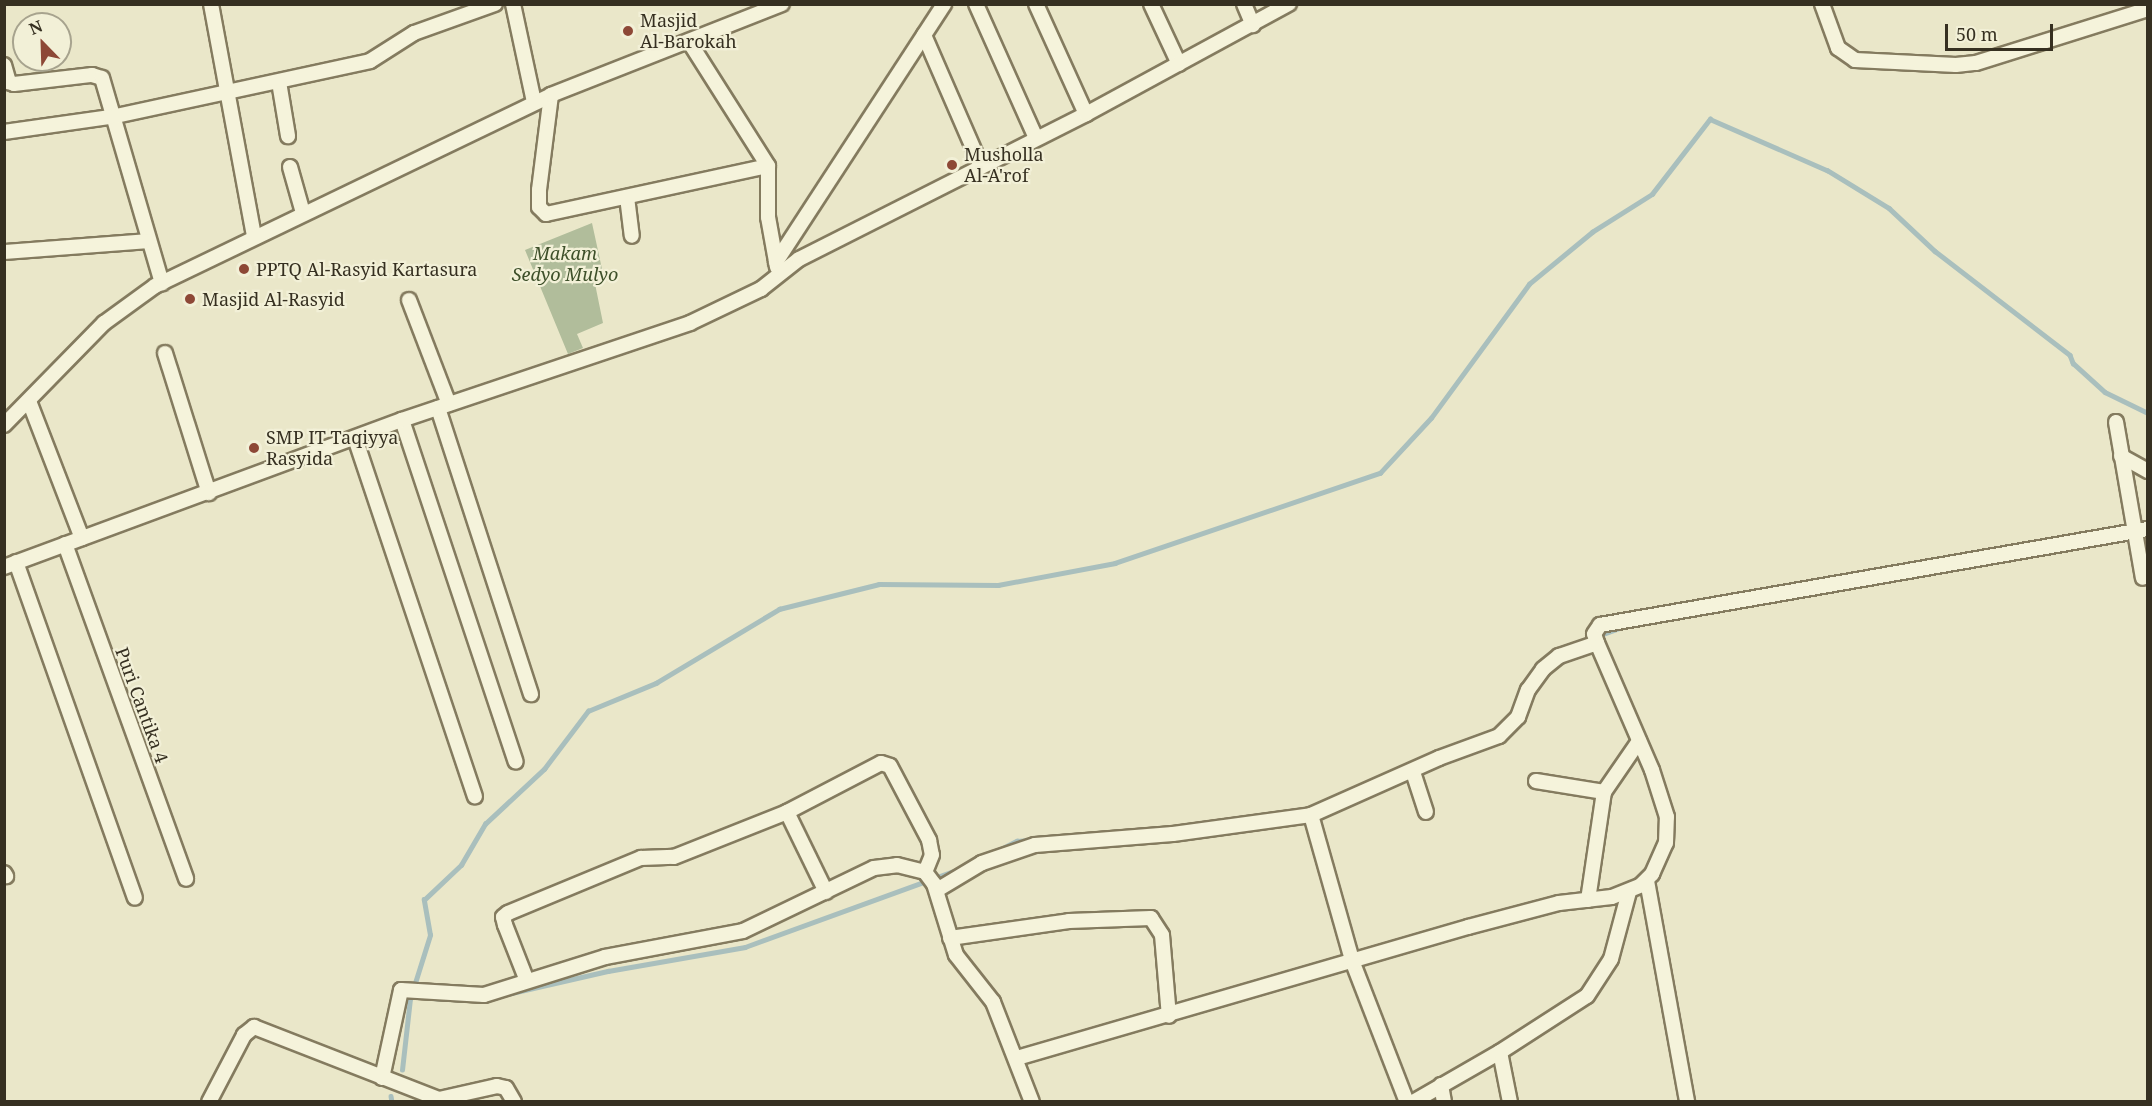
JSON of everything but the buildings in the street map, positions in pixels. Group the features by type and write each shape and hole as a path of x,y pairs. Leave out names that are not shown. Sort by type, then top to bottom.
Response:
{"street":[{"path":"211,4 253,230"},
{"path":"4,132 116,116 370,61 414,33 495,4"},
{"path":"513,4 534,102"},
{"path":"4,425 111,317 160,277 253,230 303,213 534,102 690,43 783,4"},
{"path":"135,897 10,565 402,420 690,322 752,294 777,270 944,4"},
{"path":"976,4 1036,138"},
{"path":"1036,4 1086,114"},
{"path":"1151,4 1179,64"},
{"path":"1244,4 1253,25"},
{"path":"777,270 1086,114 1289,4"},
{"path":"1822,4 1838,48 1855,60 1956,64 1976,63 2148,9"},
{"path":"924,35 981,166"},
{"path":"690,43 768,166 768,217 777,270"},
{"path":"4,65 9,82 14,84 98,75 116,116 160,277"},
{"path":"279,82 288,136"},
{"path":"551,95 539,190 542,211 546,214 768,166"},
{"path":"290,167 303,213"},
{"path":"627,197 632,236"},
{"path":"4,252 149,241"},
{"path":"409,300 531,694"},
{"path":"165,353 209,493"},
{"path":"29,401 82,538"},
{"path":"402,420 516,762"},
{"path":"2116,422 2132,531 2143,578"},
{"path":"355,438 476,796"},
{"path":"2121,456 2148,471"},
{"path":"1017,1058 1353,963 1468,927 1558,903 1629,892 1647,881 1666,843 1668,829 1652,770 1596,639 1600,625 2148,529"},
{"name":"Puri Cantika 4","path":"65,544 186,879"},
{"path":"382,1078 399,993 406,990 423,994 484,995 634,950 743,931 885,866 931,881 1035,845 1173,834 1311,816 1508,730 1543,669 1559,656 1596,639"},
{"path":"1588,900 1604,792 1639,741"},
{"path":"527,981 505,925 503,917 508,913 641,858 674,857 787,812 886,763 911,800 929,840 932,855 931,881 956,954 993,1002 1017,1058 1032,1101"},
{"path":"1413,772 1426,812"},
{"path":"1536,781 1604,792"},
{"path":"787,812 826,892"},
{"path":"1311,816 1353,963 1407,1101"},
{"path":"1647,881 1687,1101"},
{"path":"1413,1101 1500,1052 1575,1005 1599,982 1611,959 1629,892"},
{"path":"950,938 1069,921 1150,918 1162,935 1168,1016"},
{"path":"209,1101 244,1035 254,1027 439,1100 496,1086 506,1088 514,1101"},
{"path":"1500,1052 1510,1101"},
{"path":"1441,1085 1444,1101"}],"green space":[{"name":"Makam Sedyo Mulyo","path":"592,223 602,269 593,274 603,323 577,334 583,348 568,354 525,250"}],"waterway":[{"path":"402,1070 410,999 430,935 424,900 461,865 485,824 544,769 588,711 656,683 779,609 879,584 998,585 1115,563 1380,473 1431,418 1529,284 1592,232 1652,194 1710,119 1827,170 1889,208 1935,251 2070,355 2073,363 2105,392 2148,413"},
{"path":"1573,645 1622,627"},
{"path":"991,854 1017,841 1033,840"},
{"path":"503,995 608,971 745,947 959,869"},
{"path":"432,998 471,1000"},
{"path":"391,1096 392,1102"}],"place":[{"name":"Masjid Al-Barokah","path":"628,31"},
{"name":"Musholla Al-A'rof","path":"952,165"},
{"name":"PPTQ Al-Rasyid Kartasura","path":"244,269"},
{"name":"Masjid Al-Rasyid","path":"190,299"},
{"name":"SMP IT Taqiyya Rasyida","path":"254,448"}]}
